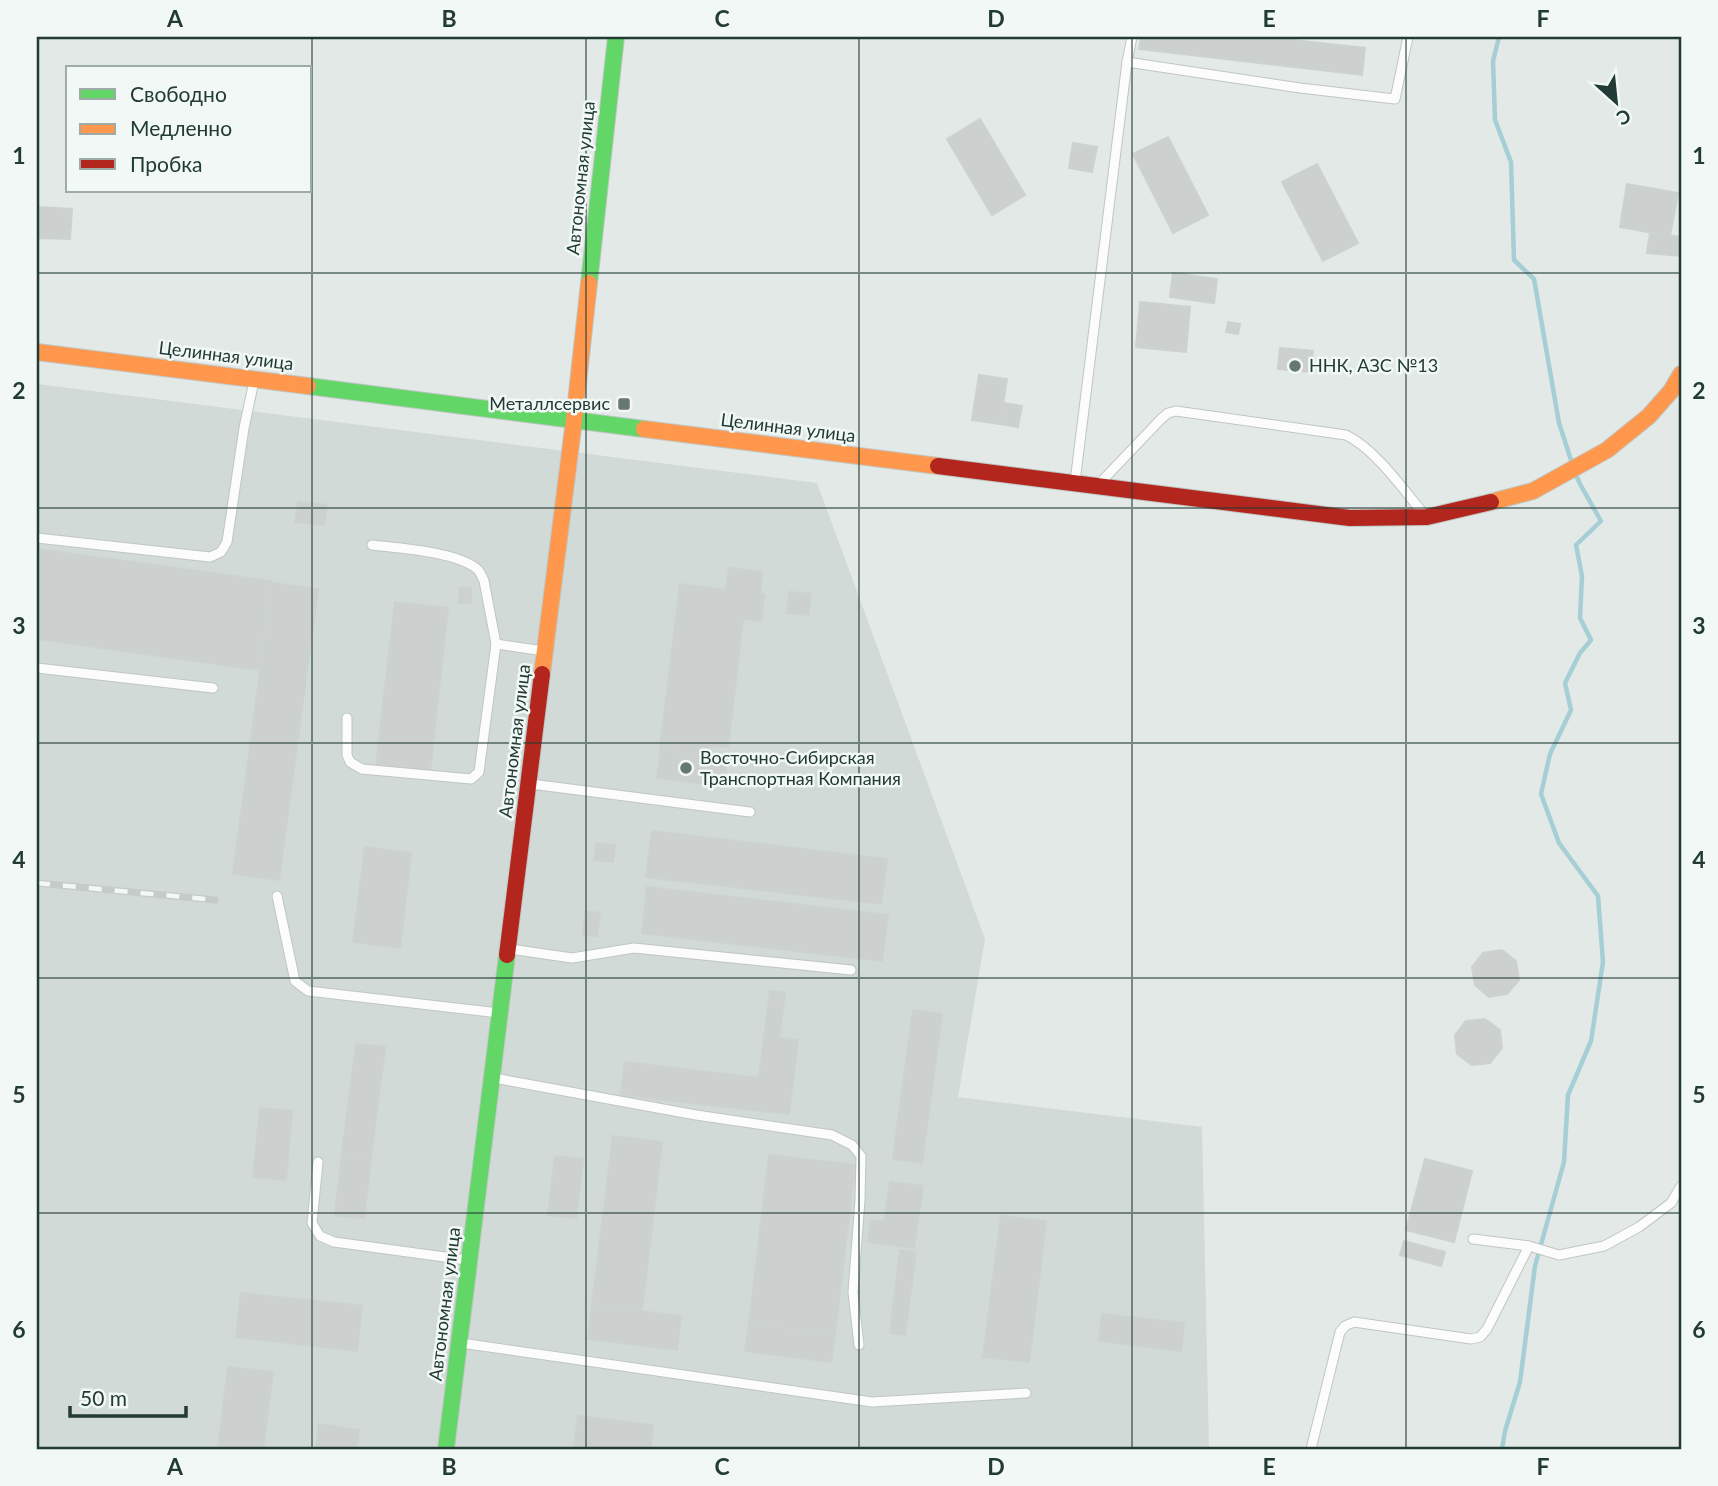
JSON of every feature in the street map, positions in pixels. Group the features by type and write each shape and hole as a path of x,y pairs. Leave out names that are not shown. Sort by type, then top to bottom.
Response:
{"street":[{"name":"Автономная улица","path":"446,1449 574,420 616,37"},
{"name":"Целинная улица","path":"37,352 1350,518 1427,517 1533,491 1607,450 1649,416 1671,391 1681,374"}],"lane":[{"path":"1074,484 1131,37"},
{"path":"1127,62 1395,99 1408,37"},
{"path":"37,538 210,557 220,552 227,542 244,428 255,379"},
{"path":"1097,487 1168,412 1176,411 1346,435 1368,449 1427,517"},
{"path":"347,718 346,755 350,762 362,769 471,779 479,772 496,644 480,572 471,565 443,555 372,545"},
{"path":"496,644 545,651"},
{"path":"37,668 213,688"},
{"path":"529,783 750,812"},
{"path":"277,896 295,981 308,991 500,1013"},
{"path":"508,949 572,958 634,948 851,970"},
{"path":"492,1077 696,1115 832,1135 852,1145 860,1156 860,1200 853,1292 859,1345"},
{"path":"318,1161 312,1223 320,1236 334,1242 469,1260"},
{"path":"1473,1239 1529,1246 1559,1255 1604,1246 1639,1227 1671,1203 1681,1186"},
{"path":"1311,1449 1339,1332 1345,1326 1354,1322 1471,1339 1480,1337 1487,1329 1529,1246"},
{"path":"460,1343 872,1402 1026,1393"}],"shaded area":[{"path":"37,384 817,483 985,939 958,1097 1202,1127 1209,1449 37,1449"}],"building":[{"path":"1141,37 1266,37 1365,48 1362,75 1139,49"},
{"path":"980,119 1025,195 992,215 947,139"},
{"path":"1168,137 1208,215 1173,233 1133,154"},
{"path":"1073,143 1097,147 1092,172 1069,168"},
{"path":"1317,164 1358,243 1323,261 1282,182"},
{"path":"1627,184 1678,193 1670,236 1620,227"},
{"path":"37,207 72,209 70,239 37,238"},
{"path":"1650,233 1681,237 1681,256 1647,253"},
{"path":"1173,273 1217,279 1214,303 1170,297"},
{"path":"1140,302 1190,307 1186,352 1136,347"},
{"path":"1228,322 1240,324 1238,334 1226,332"},
{"path":"1280,348 1313,351 1311,372 1278,369"},
{"path":"979,375 1007,379 1000,424 972,420"},
{"path":"1004,403 1022,406 1018,427 1000,424"},
{"path":"298,502 327,505 324,525 295,522"},
{"path":"37,549 271,581 259,670 37,639"},
{"path":"729,568 762,572 760,594 764,594 761,621 743,619 728,747 709,745 708,755 660,749 680,584 726,590"},
{"path":"272,583 318,589 279,880 233,874"},
{"path":"459,588 471,588 471,603 459,603"},
{"path":"789,592 811,594 808,615 787,613"},
{"path":"395,602 448,608 430,772 376,766"},
{"path":"661,751 727,759 724,786 657,778"},
{"path":"652,831 887,859 881,904 646,877"},
{"path":"596,843 615,845 613,862 594,860"},
{"path":"365,847 411,853 400,948 353,942"},
{"path":"647,887 888,915 882,961 642,933"},
{"path":"586,911 600,913 597,936 583,935"},
{"path":"1502,950 1516,961 1519,980 1507,994 1489,997 1475,985 1472,967 1483,953"},
{"path":"770,991 785,993 779,1038 798,1040 789,1114 621,1095 625,1062 759,1078"},
{"path":"913,1010 942,1014 922,1163 893,1159"},
{"path":"1485,1019 1500,1030 1502,1048 1490,1063 1472,1065 1457,1054 1455,1035 1466,1021"},
{"path":"356,1044 385,1047 371,1157 342,1153"},
{"path":"260,1108 292,1111 286,1180 253,1177"},
{"path":"613,1136 662,1142 642,1310 592,1305"},
{"path":"342,1153 371,1157 364,1218 335,1215"},
{"path":"769,1155 855,1165 835,1334 749,1324"},
{"path":"555,1156 583,1159 576,1218 548,1215"},
{"path":"1425,1159 1472,1171 1454,1242 1406,1230"},
{"path":"890,1182 923,1186 914,1248 868,1242 871,1220 884,1221"},
{"path":"1001,1216 1046,1221 1029,1362 983,1357"},
{"path":"1404,1241 1445,1252 1441,1266 1400,1255"},
{"path":"900,1250 916,1252 905,1335 890,1333"},
{"path":"241,1293 362,1306 357,1351 236,1337"},
{"path":"592,1306 681,1316 677,1350 588,1339"},
{"path":"1102,1314 1184,1323 1181,1351 1099,1341"},
{"path":"749,1324 835,1334 831,1362 745,1351"},
{"path":"228,1367 273,1372 263,1449 218,1449"},
{"path":"578,1416 653,1425 650,1449 574,1449"},
{"path":"319,1424 359,1430 356,1449 316,1449"}],"waterway":[{"path":"1499,37 1493,61 1495,120 1511,162 1514,260 1534,279 1559,423 1571,460"},
{"path":"1502,1449 1520,1382 1535,1266 1564,1162 1568,1095 1591,1041 1603,962 1598,896 1559,843 1541,794 1550,754 1571,710 1565,683 1580,653 1591,640 1580,618 1582,576 1576,545 1601,521 1576,475"}],"railway":[{"path":"37,883 215,900"}],"traffic: fast":[{"path":"589,283 616,37"},
{"path":"308,386 644,429"},
{"path":"446,1449 507,955"}],"traffic: slow":[{"path":"542,674 589,283"},
{"path":"37,352 308,386"},
{"path":"1491,502 1533,491 1607,450 1649,416 1671,391 1681,374"},
{"path":"644,429 938,466"}],"traffic: jam":[{"path":"938,466 1350,518 1427,517 1491,502"},
{"path":"507,955 542,674"}],"place":[{"name":"ННК, АЗС №13","path":"1295,366"},
{"name":"Металлсервис","path":"624,404"},
{"name":"Восточно-Сибирская Транспортная Компания","path":"686,768"}]}
